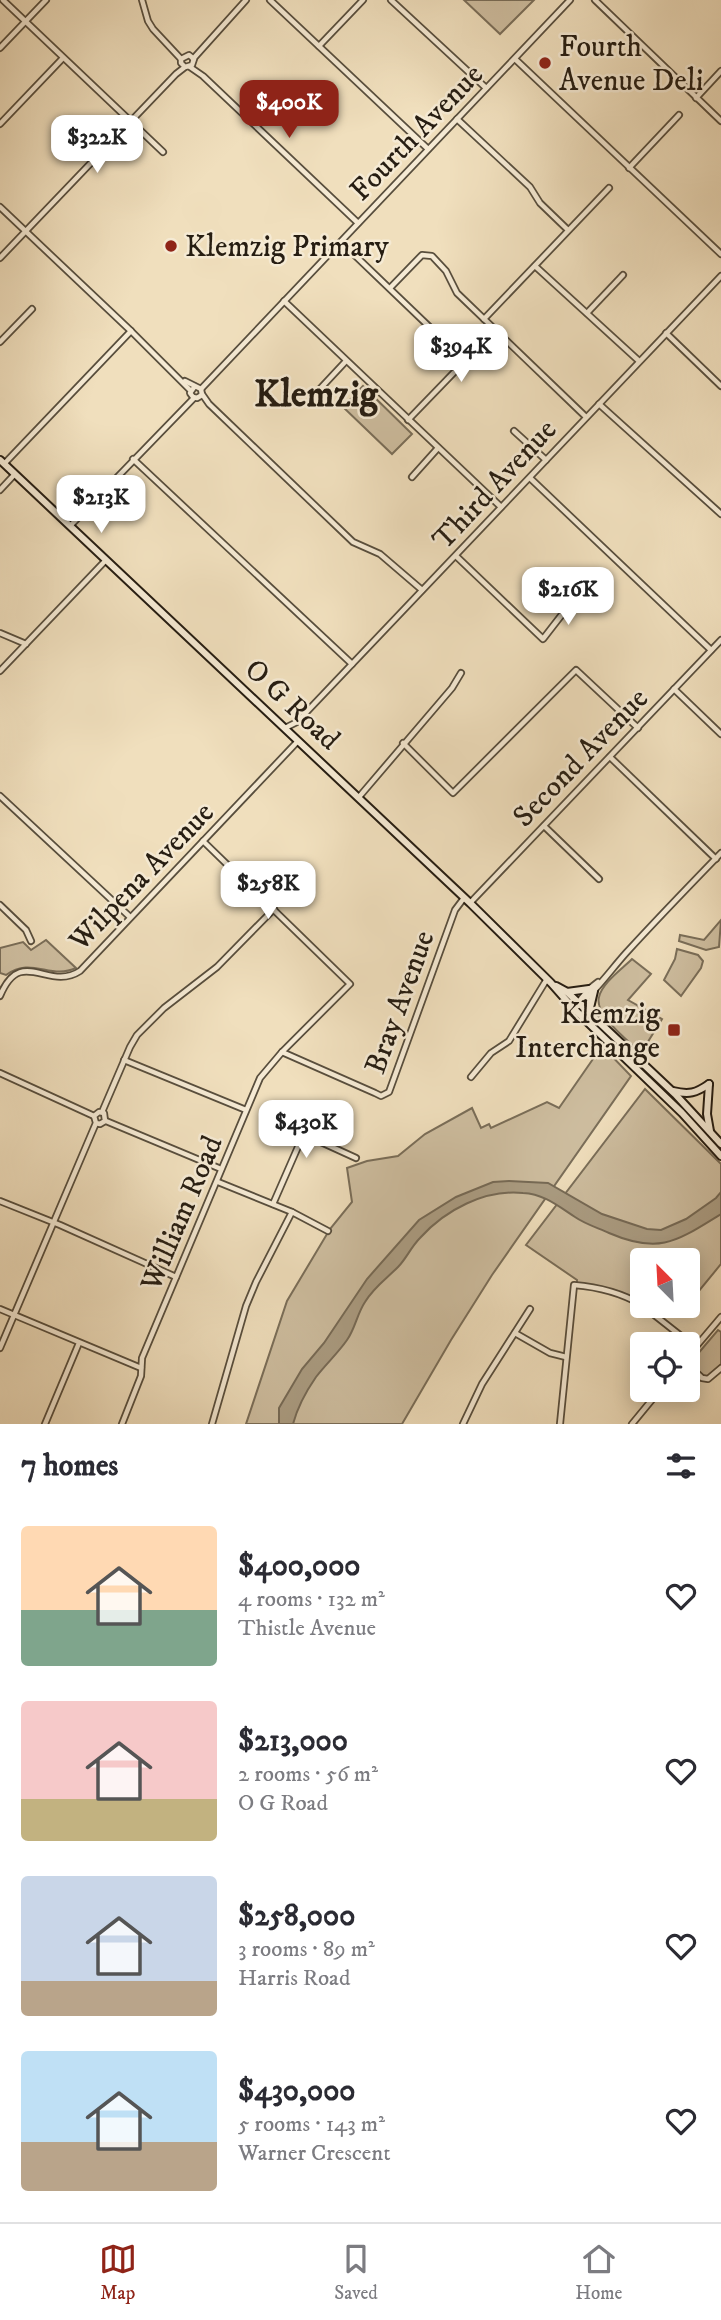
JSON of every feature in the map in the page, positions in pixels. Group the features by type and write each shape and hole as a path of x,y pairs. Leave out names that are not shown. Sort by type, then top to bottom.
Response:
{"main road":[{"name":"O G Road","path":"2,462 468,900 630,1065 721,1144"},
{"name":"O G Road","path":"549,981 567,992 672,1091 721,1156"},
{"path":"567,992 592,990 589,1012"},
{"path":"672,1091 696,1093 709,1084 707,1114 711,1133"}],"street":[{"path":"3,0 163,152"},
{"path":"0,48 46,0"},
{"path":"142,0 148,21 159,36 358,223"},
{"path":"0,258 246,0"},
{"path":"270,0 428,149"},
{"path":"319,46 363,0"},
{"path":"391,0 486,88"},
{"name":"Fourth Avenue","path":"71,525 570,1"},
{"path":"595,1 721,121"},
{"path":"0,124 63,58"},
{"path":"515,59 721,254"},
{"path":"696,98 721,71"},
{"path":"629,168 679,115"},
{"path":"457,119 530,187 540,203 568,230"},
{"path":"484,318 609,188"},
{"path":"0,207 353,542 380,554 422,590"},
{"path":"341,242 466,360"},
{"path":"390,288 422,255 432,256 443,266 453,288 586,417"},
{"path":"535,266 639,361"},
{"path":"587,313 623,275"},
{"name":"Third Avenue","path":"285,728 297,722 721,276"},
{"path":"284,302 501,507"},
{"path":"0,342 32,309"},
{"path":"408,420 495,330"},
{"path":"2,462 131,331"},
{"path":"666,333 721,386"},
{"path":"318,391 346,361"},
{"path":"599,404 721,514"},
{"path":"514,431 545,460"},
{"path":"412,477 438,448"},
{"path":"133,459 352,664"},
{"path":"0,490 15,474"},
{"path":"530,478 711,650"},
{"path":"456,556 543,639 574,599"},
{"path":"0,671 106,560"},
{"path":"0,633 26,644"},
{"name":"Second Avenue","path":"468,900 544,826 721,640"},
{"path":"404,743 453,793 576,670 638,728"},
{"path":"359,797 452,688 461,673"},
{"path":"674,689 721,734"},
{"name":"Third Avenue","path":"296,738 297,722"},
{"name":"Wilpena Avenue","path":"0,996 6,983 16,973 30,970 63,977 75,974 203,841 296,738"},
{"path":"610,757 716,859"},
{"path":"0,796 130,917"},
{"path":"544,826 599,879"},
{"path":"94,1116 102,1112 133,1040 163,1008 217,967 274,909 203,841"},
{"path":"574,1009 721,853"},
{"name":"Bray Avenue","path":"282,1052 381,1096 389,1092 455,910 468,900"},
{"path":"0,905 26,930 31,941"},
{"name":"William Road","path":"121,1424 141,1376 142,1358 260,1078 350,984 274,909"},
{"path":"471,1077 491,1053 509,1041 549,981"},
{"path":"124,1060 247,1110"},
{"path":"0,1073 94,1116 96,1123 0,1348"},
{"path":"102,1112 106,1116 105,1121"},
{"path":"105,1121 221,1169"},
{"path":"96,1123 105,1121"},
{"path":"274,1204 300,1140 304,1137 310,1137 356,1158"},
{"path":"218,1182 292,1212 328,1231"},
{"path":"0,1201 176,1277"},
{"path":"212,1424 246,1306 292,1212"},
{"path":"560,1424 574,1285 602,1288 630,1298"},
{"path":"0,1309 141,1368"},
{"path":"463,1424 482,1384 530,1309"},
{"path":"659,1318 676,1332"},
{"path":"700,1342 720,1321"},
{"path":"515,1333 550,1353 566,1357"},
{"path":"45,1424 79,1343"},
{"path":"700,1376 708,1379 721,1368"},
{"path":"634,1423 651,1402"}],"shaded area":[{"path":"464,0 534,0 500,34"},
{"path":"363,386 412,434 392,454 343,407"},
{"path":"721,920 719,947 706,950 679,941 680,935 704,940"},
{"path":"46,940 76,968 58,971 24,968 6,975 0,973 0,948 23,942 31,950"},
{"path":"677,949 698,955 703,961 681,996 664,980"},
{"path":"632,959 651,974 628,1000 662,1019 641,1053 607,1019 599,1004 604,987"},
{"path":"602,1046 631,1076 492,1275 402,1424 246,1424 287,1301 330,1229 352,1202 347,1168 367,1161 398,1156 425,1134 472,1108 481,1128 489,1124 491,1128 547,1102 559,1108"},
{"path":"645,1089 721,1164 721,1264 700,1290 700,1248 630,1248 630,1299 603,1287 577,1284 577,1280 526,1245"},
{"path":"493,1182 548,1183 602,1214 647,1229 661,1230 686,1219 721,1192 721,1214 680,1238 655,1244 627,1240 609,1233 583,1222 550,1201 531,1194 494,1194 454,1210 430,1228 401,1264 372,1292 347,1340 309,1388 293,1424 279,1424 279,1408 302,1369 324,1343 367,1279 419,1220 456,1197"},
{"path":"718,1330 721,1332 721,1364 710,1377 705,1377 700,1372 700,1351"}],"place":[{"name":"Fourth Avenue Deli","path":"545,63"},
{"name":"Klemzig Primary","path":"171,246"},
{"name":"Klemzig Interchange","path":"674,1030"}],"district":[{"name":"Klemzig","path":"316,393"}]}
